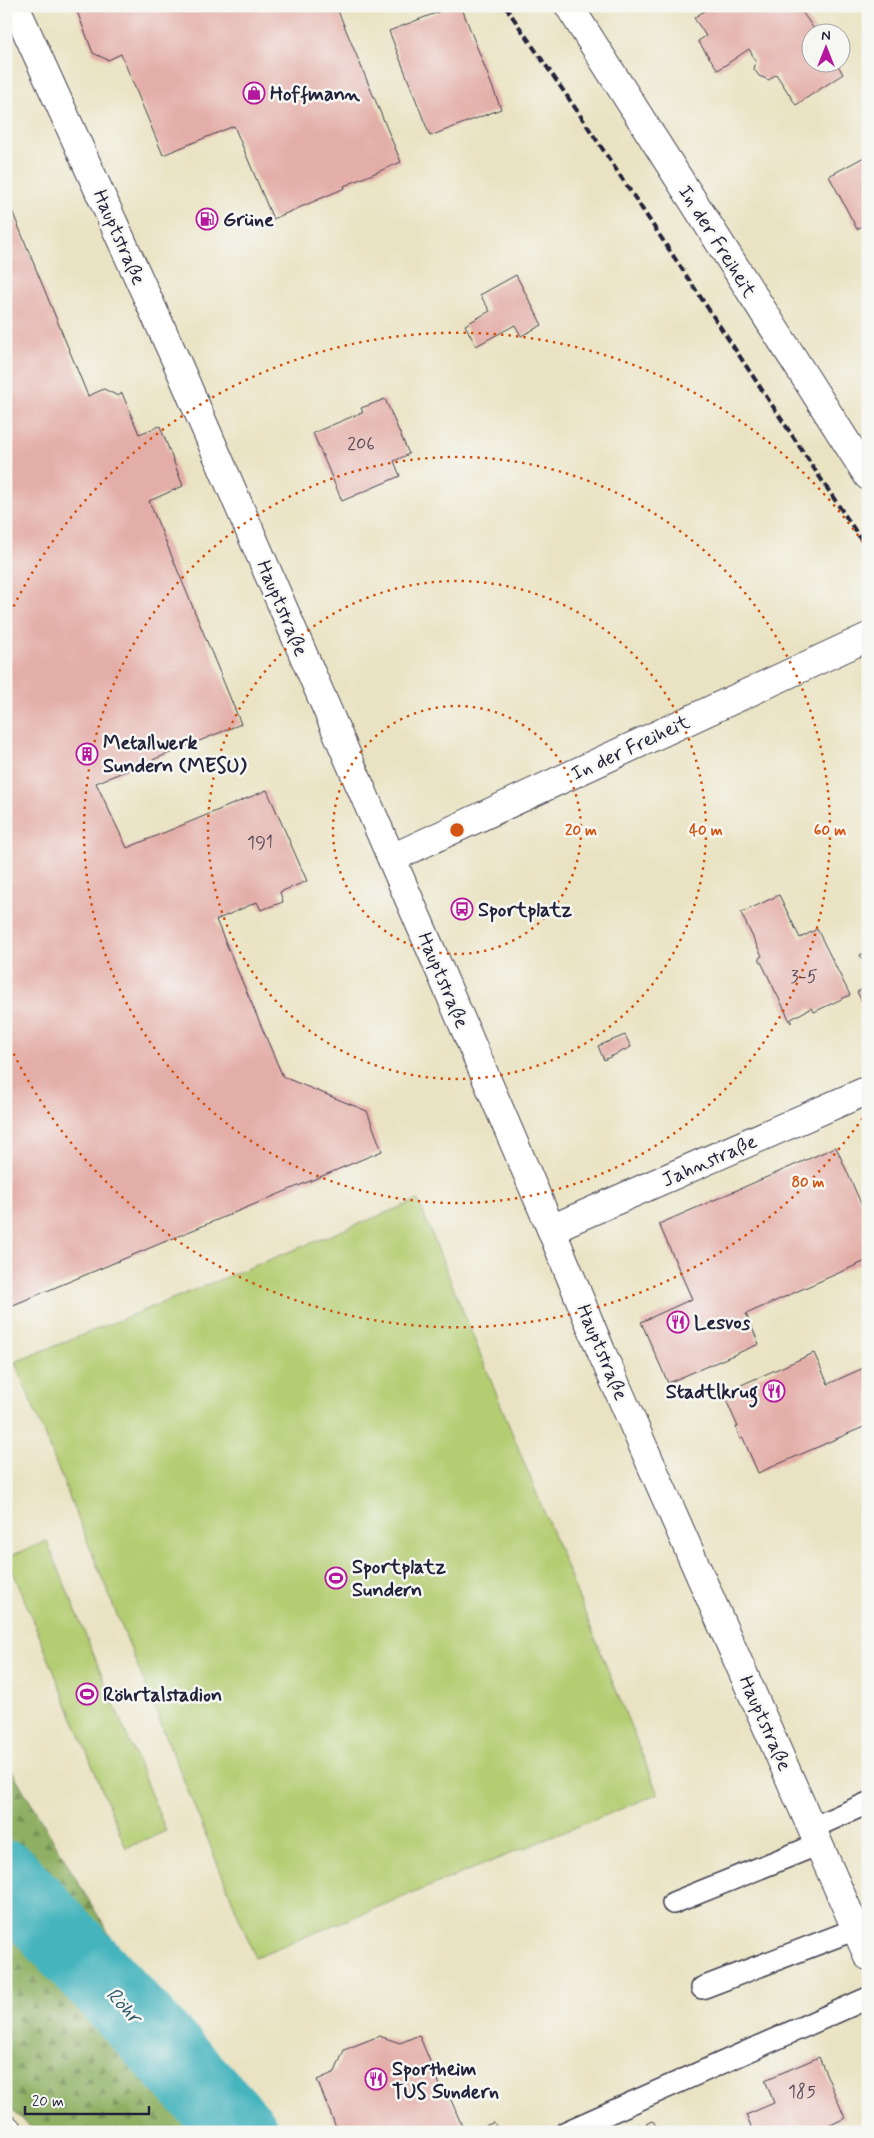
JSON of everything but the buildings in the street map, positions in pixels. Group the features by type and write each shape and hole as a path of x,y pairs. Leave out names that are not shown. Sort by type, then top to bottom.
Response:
{"main road":[{"name":"Hauptstraße","path":"15,6 182,374 392,858 551,1229 601,1351 868,1956"},
{"name":"In der Freiheit","path":"569,6 868,476"},
{"name":"In der Freiheit","path":"392,858 868,637"},
{"name":"Jahnstraße","path":"551,1229 868,1090"}],"lane":[{"path":"673,1903 816,1836 868,1803"},
{"path":"702,1988 856,1929"},
{"path":"566,2132 868,1998"}],"green space":[{"name":"Sportplatz Sundern","path":"418,1200 658,1794 255,1957 15,1362"},
{"name":"Röhrtalstadion","path":"47,1541 166,1831 126,1848 7,1557"},
{"path":"6,1761 118,1949 279,2132 36,2132 13,2111 6,2110"}],"waterway":[{"name":"Röhr","path":"6,1878 241,2132"}],"railway":[{"path":"505,6 578,112 868,550"}],"place":[{"name":"Hoffmann","path":"254,93"},
{"name":"Grüne","path":"207,219"},
{"name":"Metallwerk Sundern (MESU)","path":"87,754"},
{"name":"Sportplatz","path":"462,909"},
{"name":"Lesvos","path":"678,1322"},
{"name":"Stadtlkrug","path":"774,1391"},
{"name":"Sportplatz Sundern","path":"336,1578"},
{"name":"Röhrtalstadion","path":"87,1694"},
{"name":"Sportheim TUS Sundern","path":"376,2079"}]}
